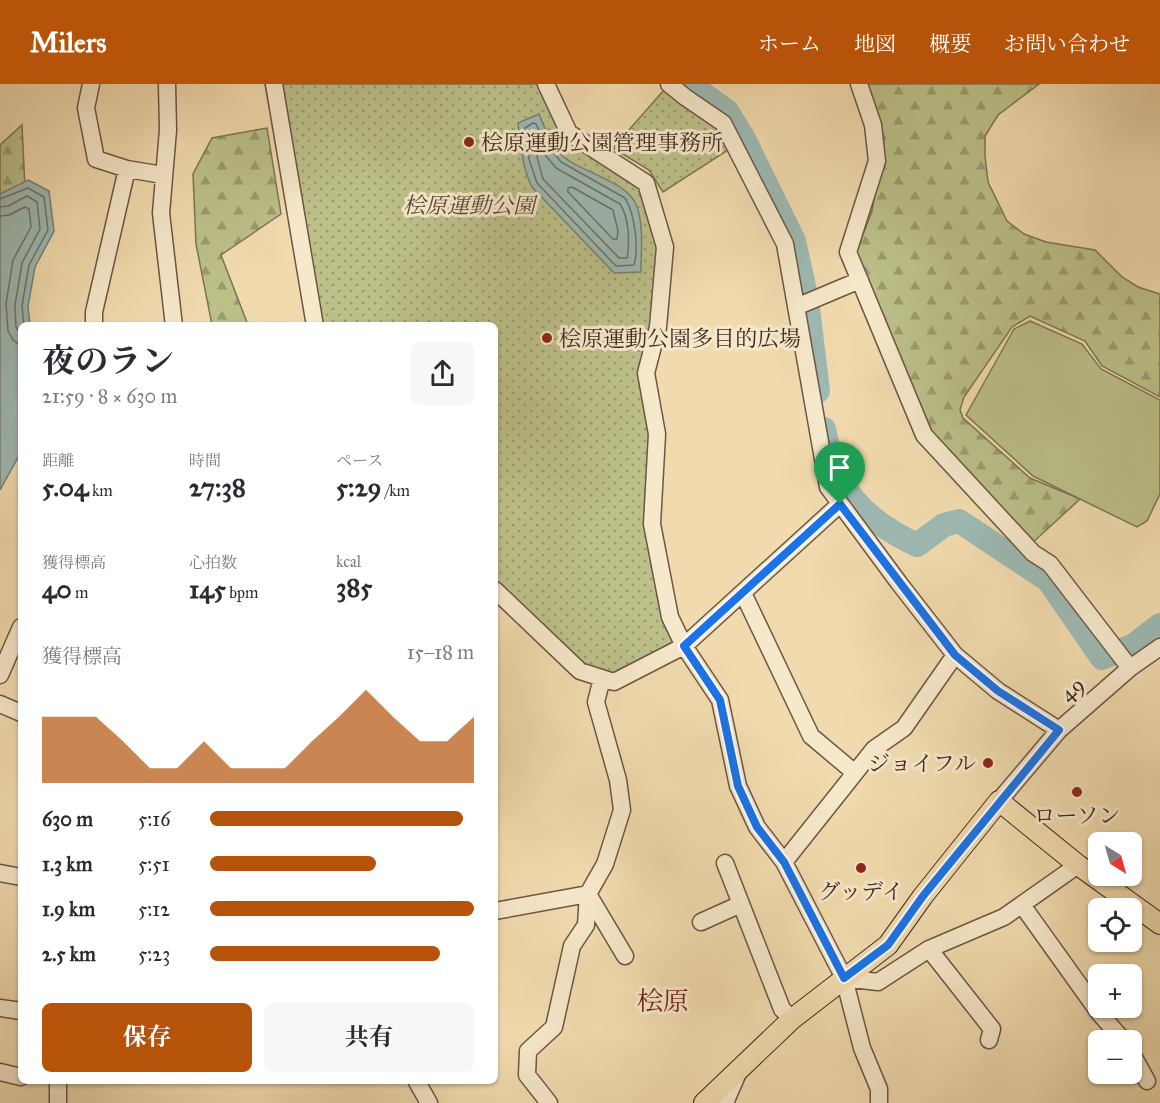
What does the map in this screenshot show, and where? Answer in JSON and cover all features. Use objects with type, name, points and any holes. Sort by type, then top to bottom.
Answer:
[{"type":"main road","points":[[999,801],[1078,865],[1160,924]]},
{"type":"main road","name":"49","points":[[704,1103],[792,1019],[888,945],[923,896],[999,801]]},
{"type":"street","points":[[91,84],[87,108],[96,159],[127,169],[163,175]]},
{"type":"street","points":[[167,84],[168,129],[161,213],[174,322]]},
{"type":"street","points":[[274,84],[314,322]]},
{"type":"street","points":[[546,84],[569,133],[646,183],[665,247],[658,327],[646,373],[657,434],[652,524],[670,616],[684,646],[720,700],[738,786],[757,827],[784,862],[844,978],[862,1048],[879,1089],[879,1103]]},
{"type":"street","points":[[669,84],[723,123],[785,244],[798,306],[828,487],[955,655],[998,691],[1059,730]]},
{"type":"street","points":[[859,84],[873,125],[877,161],[848,252],[924,435],[1032,553],[1050,564],[1130,668]]},
{"type":"street","points":[[94,322],[94,312],[127,169]]},
{"type":"street","points":[[798,306],[860,280]]},
{"type":"street","points":[[498,593],[580,671],[614,682],[684,646],[840,504]]},
{"type":"street","points":[[743,592],[811,736],[855,773]]},
{"type":"street","points":[[0,675],[18,634]]},
{"type":"street","name":"49","points":[[999,801],[1059,730],[1130,668],[1160,646]]},
{"type":"street","points":[[784,862],[874,749],[904,728],[955,655]]},
{"type":"street","points":[[549,1103],[527,1075],[528,1051],[554,1027],[572,946],[586,925],[588,894],[605,864],[622,810],[618,780],[596,702],[602,678]]},
{"type":"street","points":[[0,704],[18,712]]},
{"type":"street","points":[[725,863],[782,1009],[792,1019]]},
{"type":"street","points":[[844,978],[878,982],[929,949],[1004,917],[1078,865]]},
{"type":"street","points":[[0,873],[18,876]]},
{"type":"street","points":[[498,910],[588,894]]},
{"type":"street","points":[[588,894],[626,956]]},
{"type":"street","points":[[701,922],[741,904]]},
{"type":"street","points":[[1022,905],[1100,1014],[1114,1030]]},
{"type":"street","points":[[929,949],[992,1029],[989,1040]]},
{"type":"street","points":[[0,1008],[18,1011]]},
{"type":"street","points":[[725,1103],[740,1069]]},
{"type":"street","points":[[0,1072],[18,1076]]},
{"type":"street","points":[[1142,1072],[1147,1081]]},
{"type":"street","points":[[58,1084],[58,1103]]},
{"type":"street","points":[[418,1084],[429,1103]]},
{"type":"green space","name":"桧原運動公園","points":[[265,84],[546,84],[569,133],[646,183],[665,247],[646,373],[657,434],[652,524],[684,646],[614,682],[580,671],[498,593],[498,322],[308,322]]},
{"type":"green space","points":[[864,84],[1039,84],[998,115],[985,136],[988,182],[1007,221],[1024,234],[1046,242],[1095,250],[1122,277],[1138,287],[1160,294],[1160,397],[1102,366],[1085,341],[1030,316],[1012,327],[964,397],[960,410],[963,418],[1030,478],[1080,499],[1030,545],[932,435],[855,255],[872,211],[884,139]]},
{"type":"green space","points":[[665,89],[714,122],[728,150],[663,192],[649,170],[613,148]]},
{"type":"green space","points":[[22,125],[25,189],[0,204],[0,145]]},
{"type":"green space","points":[[267,128],[281,214],[221,255],[247,322],[211,322],[196,244],[193,174],[212,138]]},
{"type":"green space","points":[[1030,321],[1082,344],[1101,369],[1160,400],[1160,494],[1147,521],[1137,527],[1033,476],[966,415],[1014,329]]},
{"type":"water","points":[[539,114],[546,132],[560,154],[616,184],[632,198],[641,223],[641,272],[614,273],[532,187],[524,164],[518,123]]},
{"type":"water","points":[[28,180],[49,191],[54,231],[35,267],[28,306],[30,322],[18,322],[18,457],[0,490],[0,194]]},
{"type":"waterway","points":[[689,84],[727,111],[743,137],[794,241],[807,300],[818,391]]},
{"type":"waterway","points":[[824,429],[835,469],[854,500],[866,513],[917,545],[944,525],[959,521],[1048,580],[1102,658],[1134,645],[1160,625]]},
{"type":"place","name":"桧原運動公園管理事務所","points":[[469,142]]},
{"type":"place","name":"桧原運動公園多目的広場","points":[[547,338]]},
{"type":"place","name":"ジョイフル","points":[[988,763]]},
{"type":"place","name":"ローソン","points":[[1077,792]]},
{"type":"place","name":"グッデイ","points":[[861,868]]},
{"type":"district","name":"桧原","points":[[663,1001]]},
{"type":"route","points":[[840,504],[955,655],[998,691],[1059,730],[923,896],[888,945],[844,978],[784,862],[757,827],[738,786],[720,700],[684,646],[840,504]]}]
